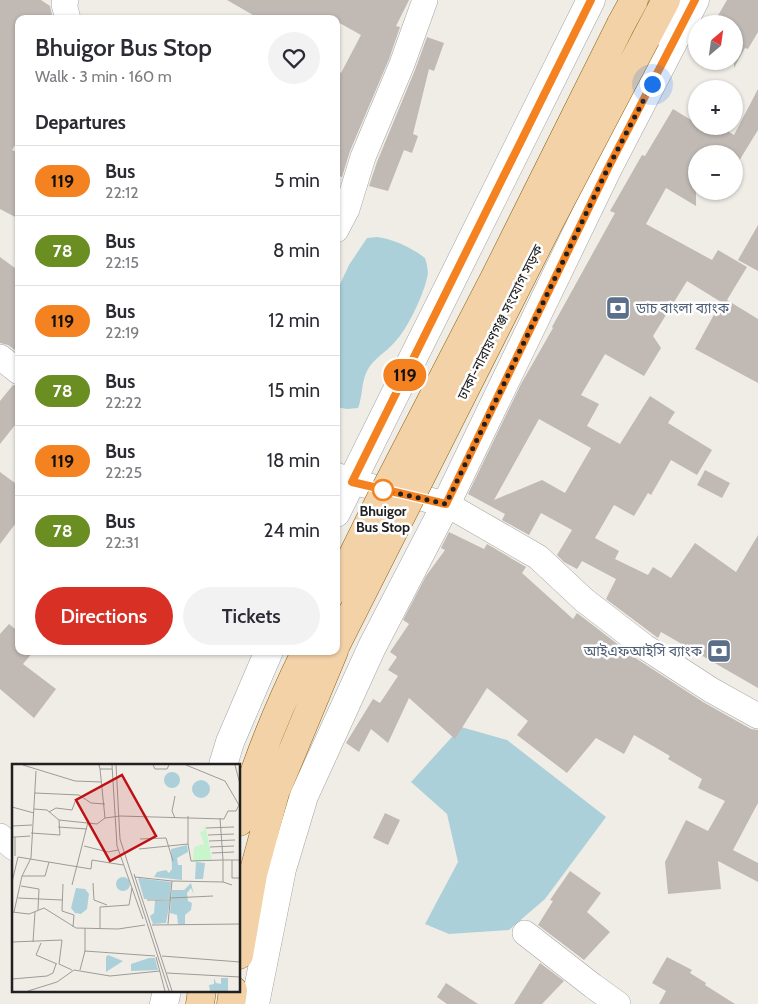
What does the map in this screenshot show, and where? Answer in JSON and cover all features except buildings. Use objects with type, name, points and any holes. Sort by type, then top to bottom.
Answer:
[{"type":"main road","name":"ঢাকা-নারায়ণগঞ্জ সংযোগ সড়ক","points":[[340,581],[634,0]]},
{"type":"main road","name":"ঢাকা-নারায়ণগঞ্জ সংযোগ সড়ক","points":[[340,637],[549,223],[666,0]]},
{"type":"main road","points":[[240,818],[249,786],[289,685],[304,655]]},
{"type":"main road","points":[[240,949],[253,874],[275,793],[332,655]]},
{"type":"street","points":[[340,222],[347,209],[363,157],[402,64],[425,0]]},
{"type":"street","points":[[340,496],[344,479],[591,0]]},
{"type":"street","points":[[255,1004],[282,869],[304,796],[372,648],[446,504],[608,168],[695,0]]},
{"type":"street","points":[[0,357],[15,369]]},
{"type":"street","points":[[344,479],[446,504],[538,557],[584,600],[645,647],[711,690],[758,716]]},
{"type":"street","points":[[223,764],[230,742],[267,655]]},
{"type":"street","points":[[0,836],[12,846]]},
{"type":"street","points":[[525,933],[618,1004]]},
{"type":"water","points":[[377,237],[390,240],[414,251],[425,258],[428,276],[418,303],[404,330],[394,343],[372,363],[367,371],[358,408],[347,409],[340,408],[340,284],[349,265],[367,238]]},
{"type":"water","points":[[461,727],[507,740],[606,817],[545,899],[509,930],[449,934],[425,924],[458,862],[447,814],[411,782]]},
{"type":"bus line","name":"119","points":[[591,0],[352,482],[446,504],[608,168],[695,0]]},
{"type":"place","name":"ডাচ বাংলা ব্যাংক","points":[[618,308]]},
{"type":"place","name":"Bhuigor Bus Stop","points":[[383,490]]},
{"type":"place","name":"আইএফআইসি ব্যাংক","points":[[719,651]]},
{"type":"route","points":[[383,490],[446,504],[608,168],[652,84]]}]
